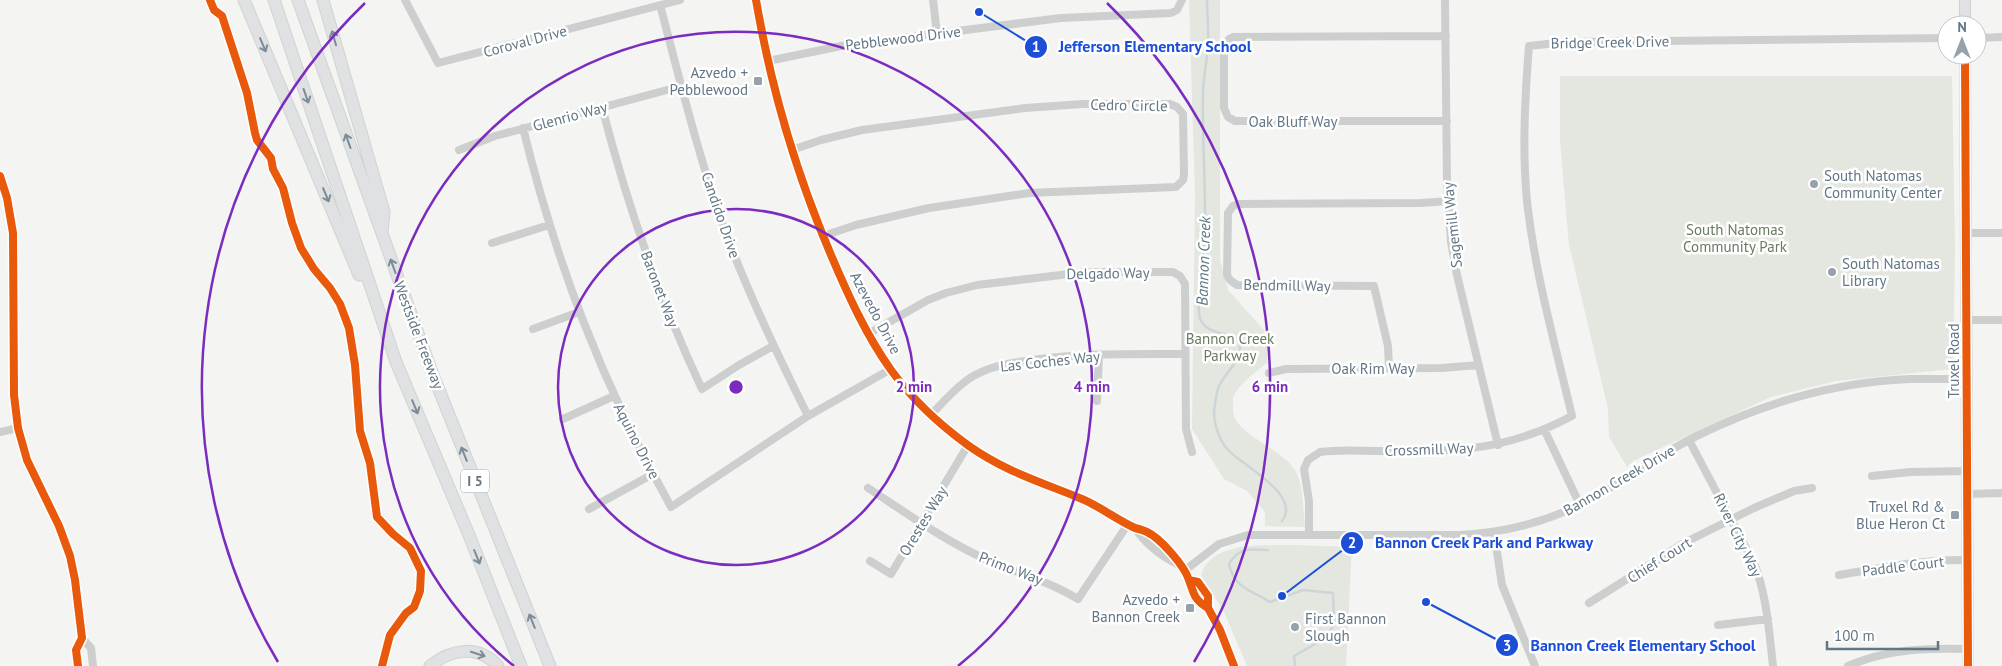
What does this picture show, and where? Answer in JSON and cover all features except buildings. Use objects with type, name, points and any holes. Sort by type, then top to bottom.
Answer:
[{"type":"highway","points":[[244,0],[396,362]]},
{"type":"highway","name":"Westside Freeway","points":[[274,0],[396,362],[469,535],[521,666]]},
{"type":"highway","name":"Westside Freeway","points":[[298,0],[433,375],[550,666]]},
{"type":"highway","points":[[323,0],[384,212],[382,237]]},
{"type":"highway","points":[[430,666],[451,653],[467,651],[485,656],[498,666]]},
{"type":"main road","points":[[1965,0],[1965,15]]},
{"type":"main road","name":"Truxel Road","points":[[1965,65],[1968,666]]},
{"type":"street","name":"Coroval Drive","points":[[405,0],[438,63],[680,0]]},
{"type":"street","name":"Azevedo Drive","points":[[756,0],[768,61],[792,150],[823,236],[868,334],[891,369],[931,414],[968,445],[1021,476],[1082,499],[1131,526],[1148,532],[1174,556],[1189,580],[1198,582],[1208,596],[1208,608],[1220,630],[1234,666]]},
{"type":"street","points":[[933,0],[937,34]]},
{"type":"street","name":"Pebblewood Drive","points":[[768,61],[846,45],[1061,18],[1171,14],[1177,10],[1182,0]]},
{"type":"street","name":"Sagemill Way","points":[[1445,0],[1448,201],[1452,242],[1457,275],[1498,444]]},
{"type":"street","name":"Candido Drive","points":[[660,5],[701,156],[725,230],[743,278],[773,346],[808,416]]},
{"type":"street","name":"Oak Bluff Way","points":[[1446,36],[1233,37],[1224,47],[1224,108],[1228,117],[1235,121],[1446,121]]},
{"type":"street","points":[[1987,38],[2002,37]]},
{"type":"street","name":"Bridge Creek Drive","points":[[1544,430],[1572,416],[1538,275],[1527,200],[1524,128],[1529,46],[1566,42],[1937,38]]},
{"type":"street","name":"Glenrio Way","points":[[460,150],[495,136],[682,86]]},
{"type":"street","name":"Cedro Circle","points":[[792,150],[821,140],[862,130],[1056,105],[1170,104],[1177,107],[1183,114],[1184,174],[1180,184],[1172,188],[1086,189],[1029,193],[929,208],[856,225],[823,236]]},
{"type":"street","name":"Baronet Way","points":[[602,107],[620,176],[644,250],[669,316],[702,389],[746,360],[773,346]]},
{"type":"street","name":"Aquino Drive","points":[[523,128],[549,225],[578,312],[614,396],[653,474],[672,507],[808,416],[891,369]]},
{"type":"street","points":[[0,176],[7,198],[13,233],[14,398],[18,428],[26,460],[59,526],[70,556],[82,638],[76,650],[78,666]]},
{"type":"street","name":"Bendmill Way","points":[[1389,368],[1388,346],[1374,286],[1237,286],[1230,280],[1228,275],[1228,213],[1238,204],[1421,203],[1448,201]]},
{"type":"street","points":[[492,243],[549,225]]},
{"type":"street","points":[[1966,233],[2002,233]]},
{"type":"street","name":"Delgado Way","points":[[868,334],[928,300],[946,293],[978,285],[1086,272],[1173,272],[1180,276],[1185,284],[1186,429],[1192,452]]},
{"type":"street","points":[[533,328],[578,312]]},
{"type":"street","points":[[1966,320],[2002,320]]},
{"type":"street","name":"Las Coches Way","points":[[931,414],[961,385],[990,368],[1051,358],[1099,355],[1185,354]]},
{"type":"street","points":[[1097,401],[1099,355]]},
{"type":"street","name":"Oak Rim Way","points":[[1268,373],[1286,368],[1450,368],[1479,366]]},
{"type":"street","name":"Bannon Creek Drive","points":[[1182,568],[1210,549],[1228,540],[1248,535],[1459,535],[1494,532],[1545,520],[1580,505],[1689,440],[1762,408],[1825,390],[1900,380],[1966,379]]},
{"type":"street","points":[[563,419],[614,396]]},
{"type":"street","points":[[0,432],[18,428]]},
{"type":"street","points":[[1544,430],[1580,505]]},
{"type":"street","name":"Crossmill Way","points":[[1309,535],[1310,501],[1304,470],[1308,460],[1320,452],[1445,451],[1498,444],[1544,430]]},
{"type":"street","name":"River City Way","points":[[1689,440],[1760,577],[1768,620],[1773,666]]},
{"type":"street","name":"Orestes Way","points":[[870,561],[891,574],[968,445]]},
{"type":"street","points":[[1872,476],[1910,472],[1967,471]]},
{"type":"street","points":[[590,509],[653,474]]},
{"type":"street","name":"Primo Way","points":[[868,488],[977,556],[1047,582],[1078,599],[1131,526]]},
{"type":"street","name":"Chief Court","points":[[1589,603],[1684,544],[1731,519],[1794,491],[1812,488]]},
{"type":"street","points":[[1967,494],[2002,493]]},
{"type":"street","points":[[1494,532],[1502,585],[1535,666]]},
{"type":"street","name":"Paddle Court","points":[[1839,575],[1911,563],[1967,560]]},
{"type":"street","points":[[1718,625],[1768,620]]},
{"type":"street","points":[[82,638],[91,648],[94,666]]},
{"type":"street","points":[[1848,666],[1876,656],[1907,650],[1932,648],[1968,649]]},
{"type":"green space","name":"Bannon Creek Parkway","points":[[1189,0],[1220,0],[1220,260],[1228,290],[1264,330],[1268,351],[1267,363],[1247,380],[1235,394],[1233,411],[1235,419],[1241,427],[1289,462],[1295,470],[1302,490],[1305,527],[1265,526],[1265,512],[1247,491],[1224,479],[1192,429],[1195,196]]},
{"type":"green space","name":"South Natomas Community Park","points":[[1560,76],[1952,76],[1955,249],[1953,369],[1836,381],[1771,397],[1633,461],[1627,467],[1609,437],[1608,409],[1569,245],[1560,142]]},
{"type":"green space","points":[[1257,545],[1352,547],[1346,666],[1247,666],[1224,612],[1201,575],[1207,563],[1217,555],[1229,550]]},
{"type":"waterway","name":"Bannon Creek","points":[[1207,0],[1208,39],[1203,88],[1205,238],[1199,290],[1200,318],[1209,329],[1234,337],[1238,341],[1240,346],[1238,357],[1217,392],[1214,411],[1215,422],[1222,442],[1228,450],[1278,491],[1284,501],[1286,511],[1282,521]]},
{"type":"waterway","name":"Bannon Creek","points":[[1268,550],[1245,550],[1237,554],[1229,564],[1231,572],[1244,587],[1270,602],[1303,590],[1333,593],[1334,621],[1329,636],[1294,656],[1295,666]]},
{"type":"cycle path","points":[[210,0],[214,10],[222,16],[247,93],[257,140],[271,158],[273,169],[283,188],[301,248],[340,304],[349,328],[355,365],[360,431],[370,463],[377,517],[410,548],[421,571],[420,591],[414,607],[406,613],[390,635],[382,666]]},
{"type":"cycle path","points":[[756,0],[777,98],[818,224],[851,300],[873,343],[891,370],[917,401],[937,420],[958,438],[983,455],[1024,476],[1089,502],[1128,525],[1152,535],[1177,560],[1186,574],[1195,596],[1208,608]]},
{"type":"cycle path","points":[[1965,65],[1968,666]]},
{"type":"cycle path","points":[[0,176],[7,198],[13,233],[14,395],[18,428],[27,460],[59,526],[70,556],[82,638],[76,650],[78,666]]},
{"type":"cycle path","points":[[1189,580],[1198,582],[1208,596],[1208,608],[1220,630],[1234,666]]},
{"type":"place","name":"Jefferson Elementary School","points":[[979,12]]},
{"type":"place","name":"Azvedo + Pebblewood","points":[[758,81]]},
{"type":"place","name":"South Natomas Community Center","points":[[1814,184]]},
{"type":"place","name":"South Natomas Library","points":[[1832,272]]},
{"type":"place","name":"Truxel Rd & Blue Heron Ct","points":[[1955,515]]},
{"type":"place","name":"Bannon Creek Park and Parkway","points":[[1282,596]]},
{"type":"place","name":"Bannon Creek Elementary School","points":[[1426,602]]},
{"type":"place","name":"Azvedo + Bannon Creek","points":[[1190,608]]},
{"type":"place","name":"First Bannon Slough","points":[[1295,627]]}]
